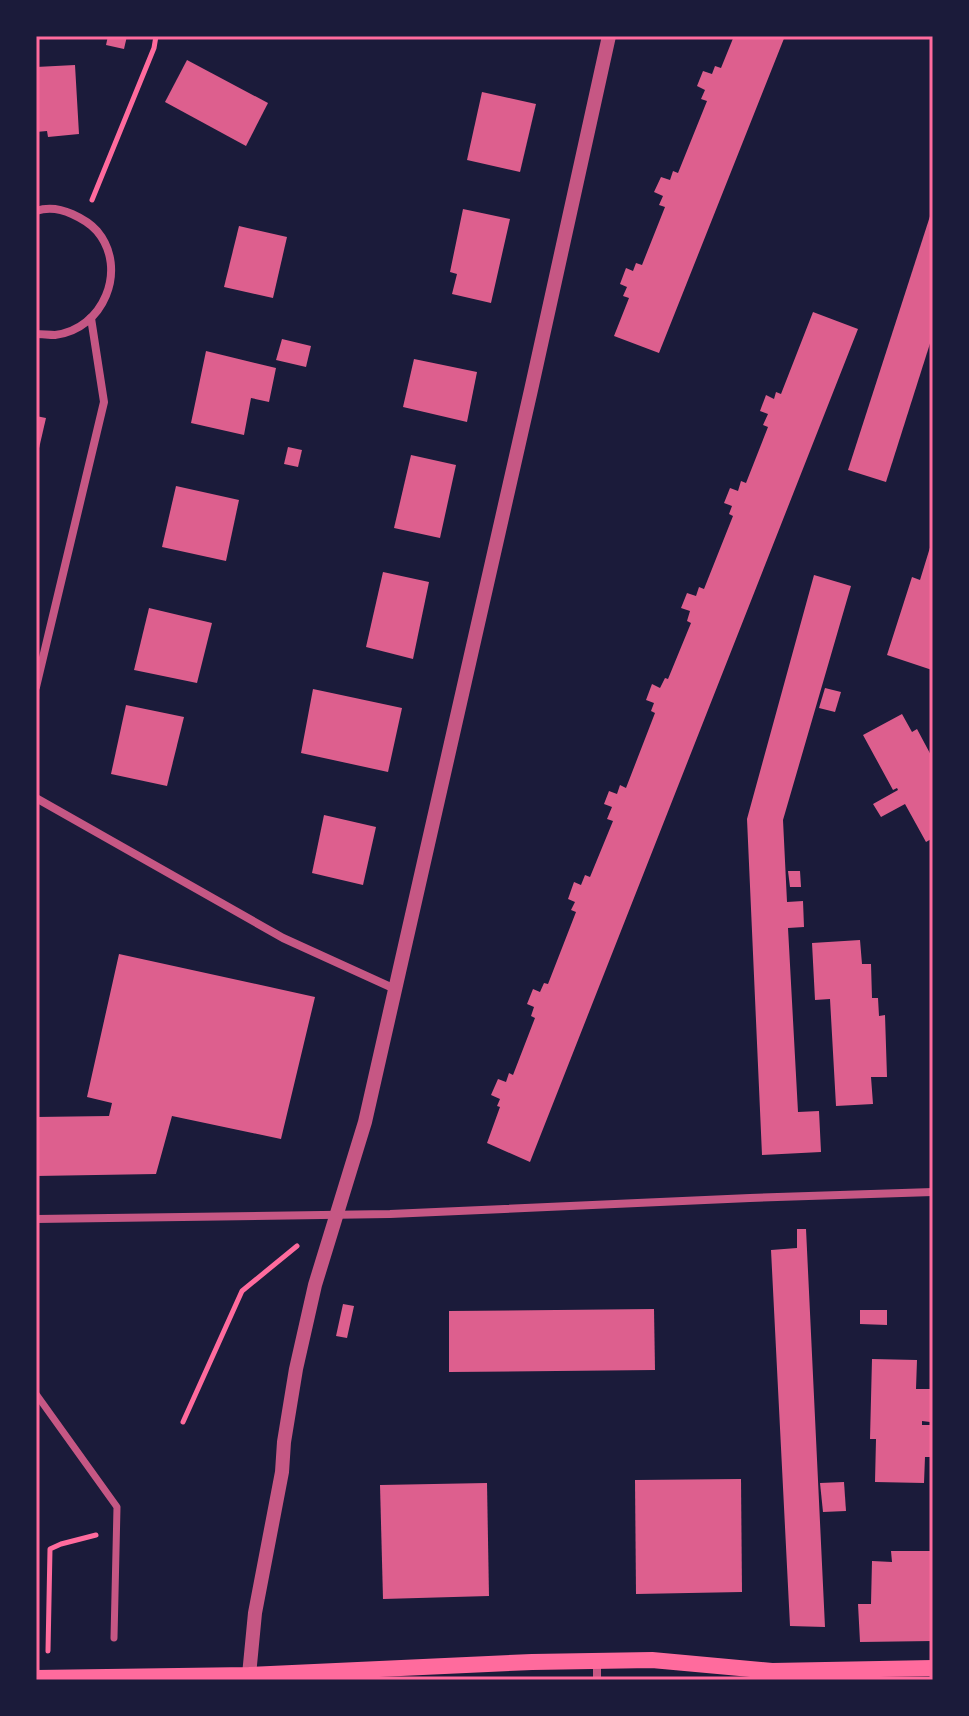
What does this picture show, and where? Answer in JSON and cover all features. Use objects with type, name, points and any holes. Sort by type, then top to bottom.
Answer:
[{"type":"main road","points":[[36,1678],[249,1677],[532,1662],[652,1660],[772,1671],[933,1668]]},
{"type":"street","points":[[249,1677],[255,1613],[282,1472],[296,1369],[315,1285],[365,1122],[609,36]]},
{"type":"street","points":[[36,211],[64,210],[83,220],[98,232],[107,248],[111,267],[110,286],[103,303],[91,318],[76,329],[55,335],[36,334]]},
{"type":"street","points":[[36,687],[104,402],[91,318]]},
{"type":"street","points":[[36,798],[283,938],[395,989]]},
{"type":"street","points":[[36,1219],[390,1214],[933,1192]]},
{"type":"street","points":[[36,1394],[117,1507],[114,1638]]},
{"type":"street","points":[[597,1662],[597,1680]]},
{"type":"path","points":[[83,220],[154,48],[156,36]]},
{"type":"path","points":[[183,1422],[242,1291],[335,1215]]},
{"type":"path","points":[[48,1656],[50,1549],[117,1529]]},
{"type":"building","points":[[108,36],[127,36],[124,49],[106,45]]},
{"type":"building","points":[[734,36],[785,36],[659,353],[614,336],[629,298],[623,296],[627,287],[620,284],[626,268],[633,271],[636,263],[642,265],[665,207],[659,205],[663,196],[654,192],[661,177],[670,180],[673,171],[678,173],[707,101],[701,99],[705,90],[697,86],[703,71],[712,74],[715,66],[721,68]]},
{"type":"building","points":[[187,60],[268,103],[246,146],[165,102]]},
{"type":"building","points":[[75,65],[79,134],[48,137],[47,131],[36,132],[36,67]]},
{"type":"building","points":[[482,92],[536,104],[520,172],[467,160]]},
{"type":"building","points":[[463,209],[510,219],[491,303],[452,294],[457,274],[450,272]]},
{"type":"building","points":[[932,210],[933,334],[886,482],[848,470]]},
{"type":"building","points":[[239,226],[287,237],[273,298],[224,287]]},
{"type":"building","points":[[813,312],[858,329],[530,1162],[487,1143],[500,1107],[497,1106],[500,1099],[491,1095],[498,1079],[506,1082],[509,1073],[513,1075],[535,1018],[531,1016],[534,1007],[527,1004],[533,989],[540,992],[544,983],[548,984],[576,912],[571,910],[575,902],[568,899],[574,882],[581,885],[585,875],[590,877],[613,821],[607,819],[612,807],[604,804],[609,791],[617,794],[620,785],[626,788],[655,713],[651,711],[654,703],[646,700],[652,684],[660,688],[665,678],[668,679],[691,623],[687,621],[690,611],[681,608],[687,593],[696,596],[699,587],[704,589],[733,516],[729,514],[732,506],[724,503],[730,488],[738,491],[741,481],[746,483],[768,427],[763,425],[768,414],[760,411],[766,395],[774,399],[776,392],[781,394]]},
{"type":"building","points":[[282,339],[311,346],[306,367],[276,360]]},
{"type":"building","points":[[206,351],[276,368],[269,402],[251,398],[244,435],[191,423]]},
{"type":"building","points":[[414,359],[477,372],[467,422],[403,407]]},
{"type":"building","points":[[36,416],[46,418],[37,457],[36,457]]},
{"type":"building","points":[[288,447],[302,450],[298,467],[284,464]]},
{"type":"building","points":[[411,455],[456,465],[440,538],[394,528]]},
{"type":"building","points":[[176,486],[239,500],[226,561],[162,547]]},
{"type":"building","points":[[932,541],[932,670],[887,655],[912,577],[920,580]]},
{"type":"building","points":[[383,572],[429,582],[413,659],[366,647]]},
{"type":"building","points":[[814,575],[851,586],[783,820],[787,902],[803,901],[804,927],[788,928],[798,1112],[819,1111],[821,1152],[762,1155],[747,819]]},
{"type":"building","points":[[149,608],[212,623],[197,683],[134,670]]},
{"type":"building","points":[[825,688],[841,692],[835,712],[819,708]]},
{"type":"building","points":[[313,689],[402,708],[388,772],[301,753]]},
{"type":"building","points":[[126,705],[184,717],[167,786],[111,774]]},
{"type":"building","points":[[902,714],[912,732],[917,729],[933,759],[933,838],[926,842],[905,804],[881,817],[873,804],[898,790],[893,790],[863,735]]},
{"type":"building","points":[[324,815],[376,827],[363,885],[312,873]]},
{"type":"building","points":[[788,871],[800,871],[801,887],[790,887]]},
{"type":"building","points":[[860,940],[862,964],[871,964],[872,998],[878,998],[879,1016],[885,1015],[887,1077],[871,1077],[873,1104],[836,1106],[830,999],[815,1000],[812,943]]},
{"type":"building","points":[[119,954],[315,997],[281,1139],[172,1116],[156,1174],[36,1176],[36,1117],[109,1116],[112,1103],[87,1097]]},
{"type":"building","points":[[797,1229],[806,1229],[825,1627],[790,1626],[771,1250],[797,1248]]},
{"type":"building","points":[[343,1304],[354,1306],[347,1338],[336,1336]]},
{"type":"building","points":[[654,1309],[655,1370],[449,1372],[449,1311]]},
{"type":"building","points":[[860,1310],[887,1310],[887,1325],[860,1324]]},
{"type":"building","points":[[872,1359],[917,1360],[916,1389],[931,1389],[930,1422],[922,1421],[922,1425],[933,1425],[933,1457],[925,1457],[924,1483],[875,1482],[876,1439],[870,1439]]},
{"type":"building","points":[[741,1479],[742,1592],[636,1594],[635,1480]]},
{"type":"building","points":[[844,1482],[846,1511],[823,1512],[820,1483]]},
{"type":"building","points":[[487,1483],[489,1596],[383,1599],[380,1485]]},
{"type":"building","points":[[891,1551],[933,1551],[933,1641],[860,1642],[858,1604],[871,1604],[872,1561],[892,1562]]}]
